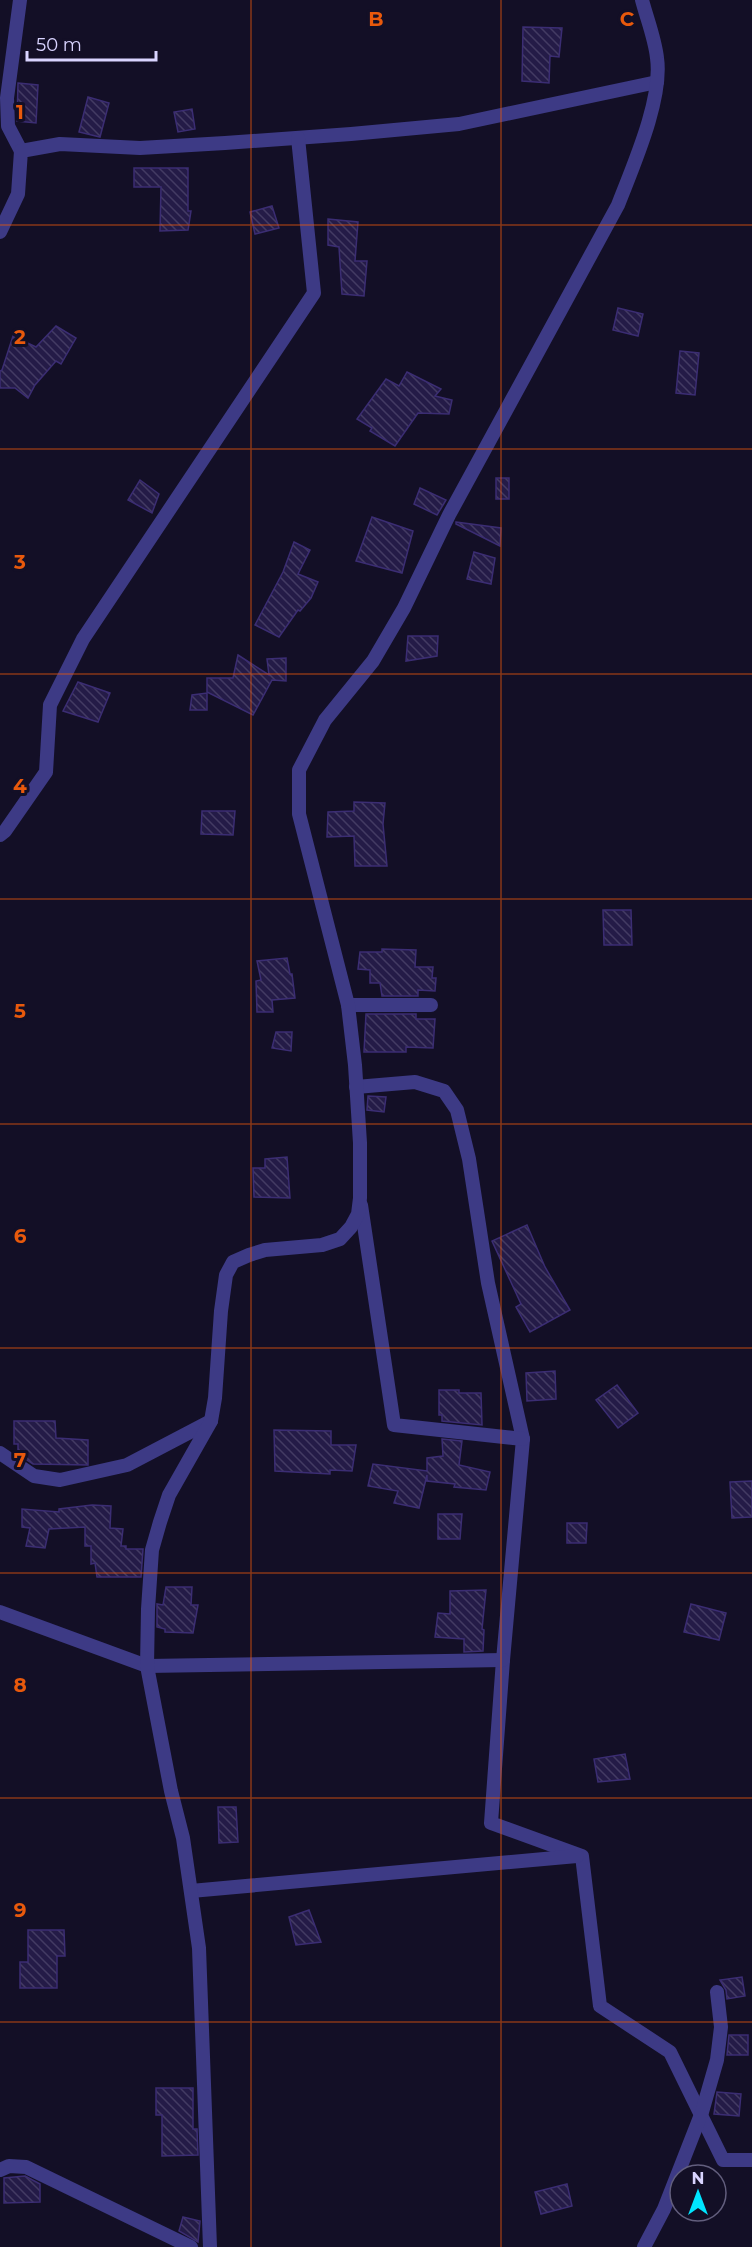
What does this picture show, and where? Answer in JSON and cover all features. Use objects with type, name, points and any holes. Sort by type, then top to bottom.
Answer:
[{"type":"street","points":[[0,232],[18,195],[21,151],[8,126],[7,98],[20,0]]},
{"type":"street","points":[[523,1439],[394,1425],[360,1198],[356,1087],[348,1005],[299,814],[299,770],[325,720],[373,661],[404,608],[449,515],[618,204],[638,153],[657,82],[658,59],[642,0]]},
{"type":"street","points":[[21,151],[60,144],[140,148],[298,138],[459,124],[657,82]]},
{"type":"street","points":[[0,835],[46,772],[50,705],[83,639],[314,293],[298,138]]},
{"type":"street","points":[[348,1005],[432,1005]]},
{"type":"street","points":[[356,1087],[415,1082],[444,1091],[457,1110],[469,1159],[488,1283],[523,1439],[491,1823],[582,1856]]},
{"type":"street","points":[[210,2247],[199,1948],[183,1838],[171,1791],[147,1666],[152,1551],[170,1495],[211,1421],[215,1398],[220,1311],[226,1275],[232,1262],[265,1250],[322,1245],[340,1239],[351,1227],[358,1214],[360,1198]]},
{"type":"street","points":[[0,1453],[34,1476],[60,1480],[127,1465],[211,1421]]},
{"type":"street","points":[[0,1612],[147,1666],[503,1660]]},
{"type":"street","points":[[190,1891],[582,1856]]},
{"type":"street","points":[[582,1856],[600,2006],[670,2052],[723,2160],[752,2160]]},
{"type":"street","points":[[644,2247],[664,2209],[701,2115],[717,2060],[721,2027],[717,1992]]},
{"type":"street","points":[[0,2170],[9,2166],[26,2167],[191,2247]]},
{"type":"building","points":[[523,27],[562,28],[559,57],[550,56],[549,83],[522,81]]},
{"type":"building","points":[[18,83],[38,85],[36,123],[17,121]]},
{"type":"building","points":[[88,97],[109,103],[100,137],[79,132]]},
{"type":"building","points":[[192,109],[195,129],[178,132],[174,112]]},
{"type":"building","points":[[134,168],[188,168],[188,211],[191,211],[188,230],[160,231],[161,187],[134,187]]},
{"type":"building","points":[[272,206],[279,228],[255,234],[250,212]]},
{"type":"building","points":[[328,219],[358,222],[355,261],[367,261],[364,296],[342,294],[339,247],[328,245]]},
{"type":"building","points":[[618,308],[643,314],[638,336],[613,330]]},
{"type":"building","points":[[56,326],[76,338],[61,364],[56,361],[35,385],[28,398],[15,388],[0,388],[0,371],[13,336],[36,347]]},
{"type":"building","points":[[680,351],[699,353],[695,395],[676,393]]},
{"type":"building","points":[[407,372],[441,389],[435,396],[452,400],[449,414],[418,413],[395,446],[370,431],[372,428],[357,419],[386,379],[399,386]]},
{"type":"building","points":[[496,478],[509,478],[509,499],[496,499]]},
{"type":"building","points":[[140,480],[159,494],[152,513],[128,500]]},
{"type":"building","points":[[420,488],[446,500],[437,515],[414,504]]},
{"type":"building","points":[[372,517],[413,531],[402,573],[356,561]]},
{"type":"building","points":[[456,522],[501,528],[500,546],[456,524]]},
{"type":"building","points":[[294,542],[310,550],[298,574],[318,582],[311,598],[300,611],[298,610],[279,637],[255,625],[283,572]]},
{"type":"building","points":[[474,552],[495,558],[491,584],[467,579]]},
{"type":"building","points":[[408,636],[438,636],[437,656],[406,661]]},
{"type":"building","points":[[238,655],[269,675],[267,659],[286,658],[286,681],[272,680],[253,715],[207,692],[207,678],[233,678]]},
{"type":"building","points":[[78,682],[110,693],[98,722],[63,711]]},
{"type":"building","points":[[207,693],[207,710],[190,710],[192,695]]},
{"type":"building","points":[[354,802],[385,803],[383,824],[387,866],[355,866],[354,836],[327,837],[328,812],[354,811]]},
{"type":"building","points":[[202,811],[235,811],[233,835],[201,834]]},
{"type":"building","points":[[603,910],[631,910],[632,945],[604,945]]},
{"type":"building","points":[[382,949],[416,950],[415,967],[433,967],[432,978],[436,978],[435,991],[418,990],[418,996],[382,996],[380,983],[370,983],[370,970],[358,969],[360,952],[382,952]]},
{"type":"building","points":[[287,958],[295,998],[272,1000],[273,1012],[257,1012],[256,981],[261,980],[257,961]]},
{"type":"building","points":[[366,1014],[416,1014],[416,1019],[435,1019],[433,1048],[406,1047],[406,1052],[364,1052]]},
{"type":"building","points":[[276,1032],[292,1032],[291,1051],[272,1048]]},
{"type":"building","points":[[368,1096],[386,1097],[384,1112],[367,1110]]},
{"type":"building","points":[[287,1157],[290,1198],[254,1197],[253,1168],[265,1168],[265,1159]]},
{"type":"building","points":[[527,1225],[545,1267],[570,1310],[530,1332],[516,1307],[521,1304],[492,1241]]},
{"type":"building","points":[[555,1371],[556,1399],[527,1401],[526,1373]]},
{"type":"building","points":[[617,1385],[638,1413],[618,1428],[596,1400]]},
{"type":"building","points":[[439,1390],[481,1393],[482,1425],[442,1421],[442,1415],[439,1415]]},
{"type":"building","points":[[14,1421],[55,1421],[56,1438],[88,1440],[88,1465],[33,1464],[18,1454],[18,1444],[14,1444]]},
{"type":"building","points":[[274,1430],[331,1431],[331,1445],[356,1445],[352,1471],[330,1470],[330,1474],[275,1471]]},
{"type":"building","points":[[442,1439],[462,1441],[459,1465],[490,1472],[486,1490],[454,1487],[455,1484],[427,1481],[427,1475],[419,1508],[394,1503],[398,1491],[368,1486],[373,1464],[427,1471],[427,1458],[443,1456]]},
{"type":"building","points":[[752,1481],[752,1517],[732,1518],[730,1482]]},
{"type":"building","points":[[92,1505],[111,1506],[110,1528],[123,1529],[121,1546],[126,1546],[126,1549],[143,1549],[141,1577],[97,1577],[95,1563],[91,1564],[91,1546],[85,1546],[85,1527],[49,1529],[45,1548],[26,1546],[30,1528],[22,1527],[22,1509],[59,1512],[59,1509]]},
{"type":"building","points":[[438,1514],[462,1514],[460,1539],[438,1539]]},
{"type":"building","points":[[567,1523],[587,1523],[586,1543],[567,1543]]},
{"type":"building","points":[[166,1587],[192,1587],[191,1605],[198,1605],[193,1633],[165,1632],[165,1629],[157,1627],[157,1604],[163,1605]]},
{"type":"building","points":[[486,1590],[482,1629],[484,1630],[483,1651],[464,1652],[464,1639],[435,1637],[438,1613],[450,1614],[450,1591]]},
{"type":"building","points":[[691,1604],[726,1613],[719,1640],[684,1632]]},
{"type":"building","points":[[625,1754],[630,1779],[598,1782],[594,1759]]},
{"type":"building","points":[[218,1807],[236,1807],[238,1842],[219,1843]]},
{"type":"building","points":[[309,1910],[321,1942],[296,1945],[289,1917]]},
{"type":"building","points":[[28,1930],[64,1930],[65,1956],[57,1956],[57,1988],[20,1988],[20,1962],[28,1962]]},
{"type":"building","points":[[742,1977],[745,1996],[727,1999],[726,1990],[720,1980]]},
{"type":"building","points":[[729,2035],[748,2035],[748,2055],[727,2055]]},
{"type":"building","points":[[156,2088],[193,2088],[193,2129],[197,2129],[198,2155],[162,2156],[162,2115],[156,2115]]},
{"type":"building","points":[[717,2092],[741,2094],[739,2116],[714,2114]]},
{"type":"building","points":[[25,2176],[40,2184],[40,2202],[4,2203],[4,2178]]},
{"type":"building","points":[[567,2184],[572,2206],[541,2214],[535,2192]]},
{"type":"building","points":[[183,2217],[200,2221],[198,2242],[179,2231]]}]
